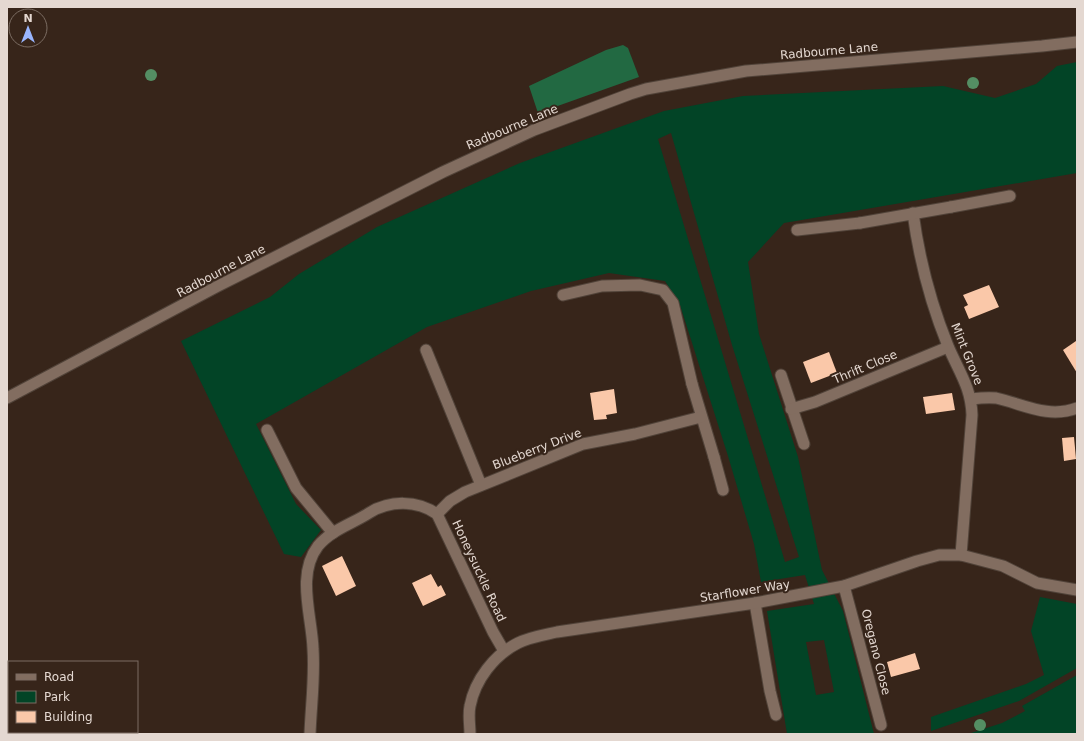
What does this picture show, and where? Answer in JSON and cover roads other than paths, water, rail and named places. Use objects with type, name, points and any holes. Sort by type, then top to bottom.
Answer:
[{"type":"street","name":"Radbourne Lane","points":[[7,398],[239,276],[443,172],[534,130],[630,94],[646,89],[746,71],[1077,42]]},
{"type":"street","points":[[797,230],[860,223],[1010,196]]},
{"type":"street","name":"Mint Grove","points":[[912,213],[924,274],[948,346],[964,378],[971,399],[972,415],[961,556]]},
{"type":"street","points":[[563,295],[602,286],[640,284],[663,290],[673,303],[692,384],[724,490]]},
{"type":"street","name":"Thrift Close","points":[[791,410],[815,402],[948,346]]},
{"type":"street","points":[[426,350],[481,485]]},
{"type":"street","points":[[780,375],[804,444]]},
{"type":"street","points":[[971,399],[996,398],[1032,410],[1051,411],[1077,408]]},
{"type":"street","name":"Blueberry Drive","points":[[437,514],[450,501],[481,485],[583,444],[635,434],[702,417]]},
{"type":"street","points":[[267,430],[296,488],[333,533]]},
{"type":"street","name":"Honeysuckle Road","points":[[310,734],[314,650],[306,575],[313,554],[324,540],[333,533],[374,510],[393,504],[406,503],[428,507],[437,514],[493,632],[504,650]]},
{"type":"street","name":"Starflower Way","points":[[470,734],[470,707],[476,685],[491,664],[504,650],[530,638],[557,632],[755,602],[844,586],[939,555],[961,556],[1003,566],[1037,583],[1077,590]]},
{"type":"street","name":"Oregano Close","points":[[844,586],[881,725]]},
{"type":"street","points":[[755,602],[770,691],[776,715]]}]
